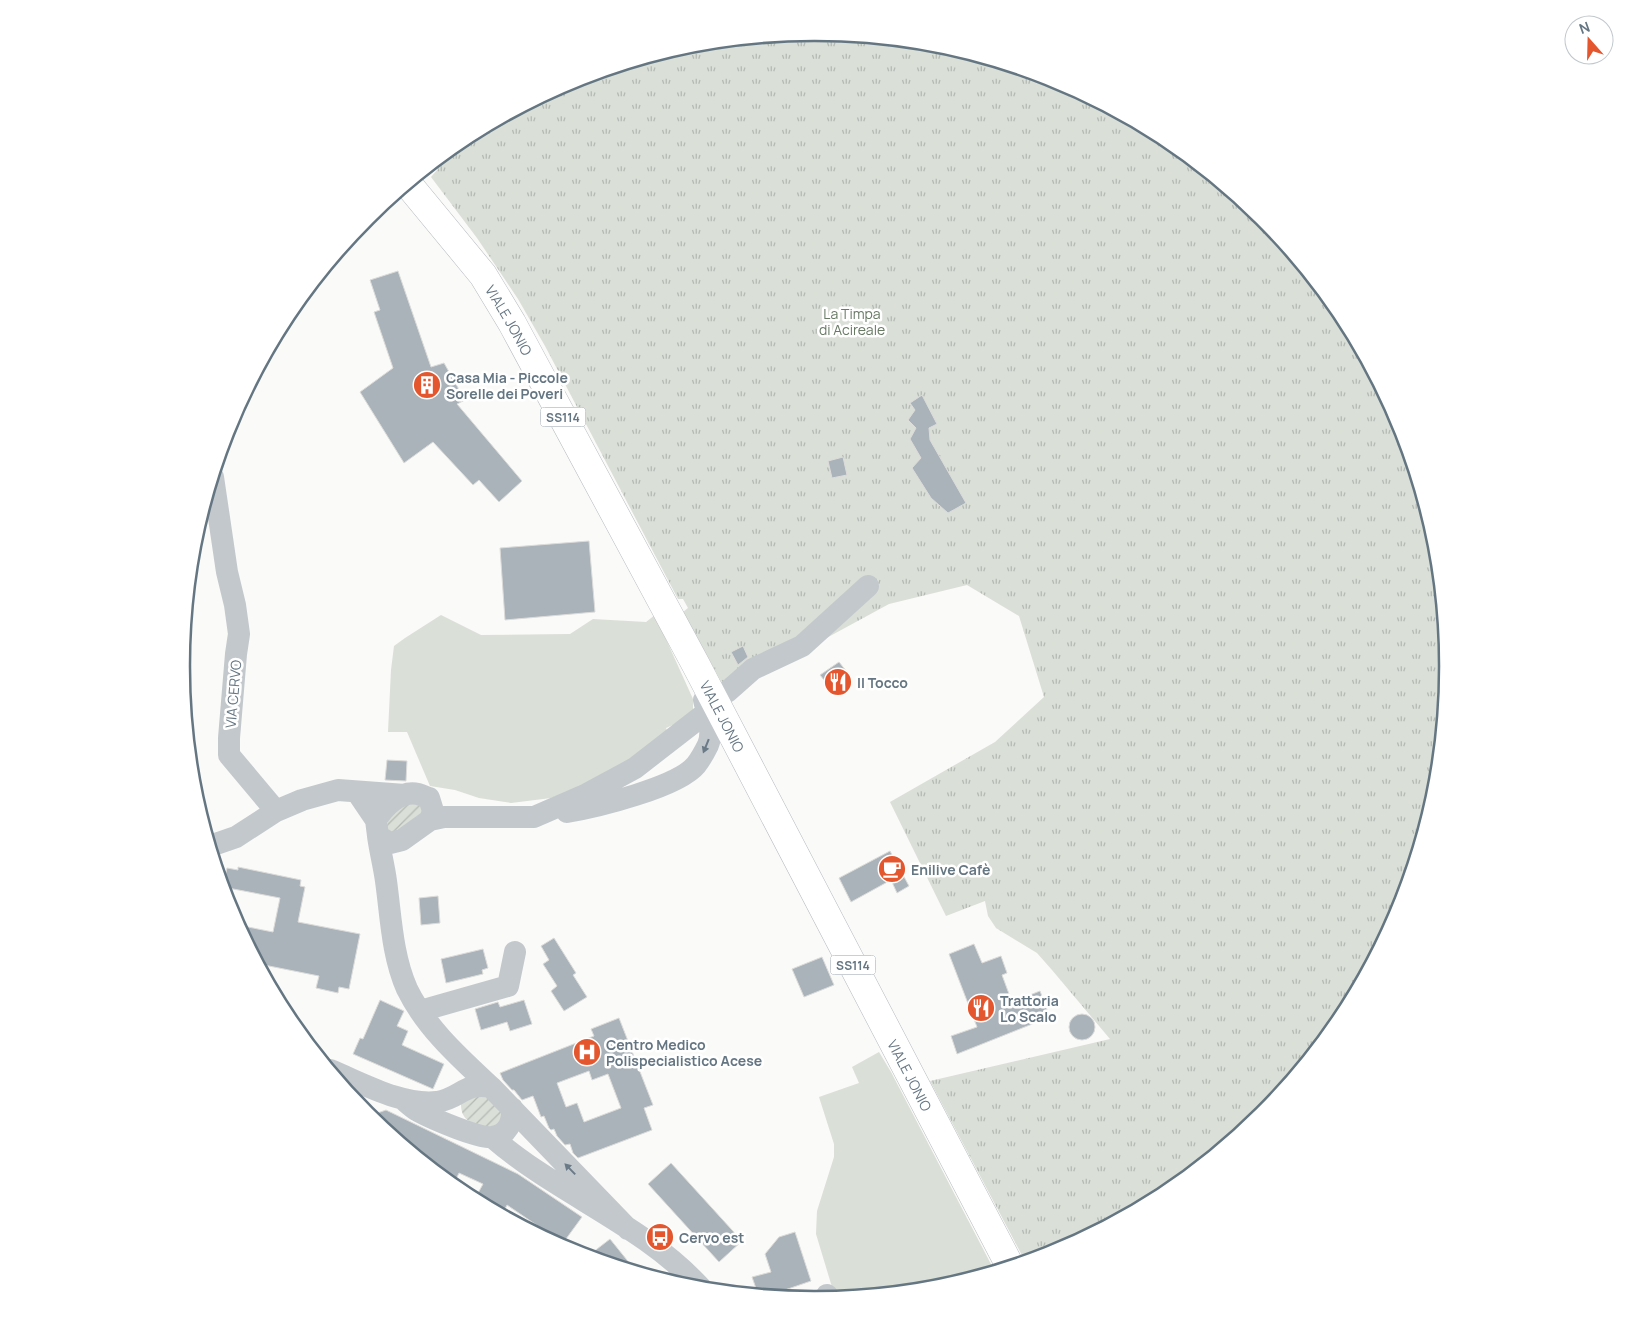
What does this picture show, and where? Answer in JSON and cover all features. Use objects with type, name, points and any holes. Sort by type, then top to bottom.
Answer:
[{"type":"main road","name":"VIALE JONIO","points":[[412,189],[483,275],[512,323],[696,665],[1007,1260]]},
{"type":"street","name":"VIA CERVO","points":[[215,491],[227,572],[240,634],[229,738],[230,755],[276,811]]},
{"type":"street","points":[[726,692],[754,669],[802,646],[868,586]]},
{"type":"street","points":[[216,844],[236,837],[276,811],[302,800],[338,790],[405,795],[417,793],[429,809],[476,816],[534,817],[615,802],[676,780],[695,766],[708,744],[710,727],[696,665]]},
{"type":"street","points":[[534,817],[587,794],[634,768],[702,716]]},
{"type":"street","points":[[357,792],[377,828],[390,843],[402,840]]},
{"type":"street","points":[[405,795],[383,809],[377,828],[386,880],[390,926],[398,961],[407,988],[420,1011],[459,1057],[512,1108],[628,1229]]},
{"type":"street","points":[[386,880],[392,856],[402,840],[429,809]]},
{"type":"street","points":[[420,1011],[508,986],[515,952]]},
{"type":"street","points":[[459,1057],[462,1078],[454,1110],[457,1119],[469,1132]]},
{"type":"street","points":[[343,1075],[403,1100],[419,1102],[437,1102],[458,1094],[469,1087],[480,1085],[491,1088]]},
{"type":"street","points":[[403,1100],[417,1111],[449,1125],[492,1138],[534,1169],[628,1229],[662,1253],[693,1279]]},
{"type":"street","points":[[492,1138],[509,1129],[512,1108]]},
{"type":"green space","name":"La Timpa di Acireale","points":[[814,41],[896,47],[936,53],[1015,74],[1054,89],[1127,125],[1195,170],[1226,196],[1284,254],[1310,286],[1356,354],[1375,390],[1392,427],[1418,504],[1434,584],[1438,625],[1438,707],[1434,748],[1418,828],[1406,867],[1392,905],[1356,978],[1334,1013],[1284,1078],[1256,1108],[1195,1162],[1127,1207],[1091,1226],[1022,1255],[930,1081],[1110,1039],[1037,953],[996,928],[988,916],[985,901],[946,916],[890,802],[995,742],[1044,697],[1019,616],[967,585],[889,604],[727,692],[683,612],[688,608],[683,599],[678,599],[545,346],[518,299],[477,238],[431,177],[438,169],[467,147],[502,125],[538,106],[614,74],[653,63],[693,53],[774,43]]},
{"type":"green space","points":[[441,615],[481,635],[570,634],[593,619],[646,622],[655,615],[693,699],[693,716],[666,728],[670,738],[610,776],[551,798],[511,803],[479,798],[455,790],[430,786],[407,732],[388,732],[391,670],[394,646]]},
{"type":"green space","points":[[408,802],[422,804],[422,814],[396,831],[386,831],[389,814]]},
{"type":"green space","points":[[879,1052],[991,1265],[936,1279],[896,1285],[833,1290],[816,1234],[817,1211],[834,1157],[834,1144],[819,1097],[859,1083],[852,1067]]},
{"type":"green space","points":[[480,1091],[504,1110],[502,1123],[490,1129],[469,1121],[461,1109],[461,1102]]},
{"type":"building","name":"Casa Mia - Piccole Sorelle dei Poveri","points":[[398,271],[431,367],[444,363],[465,400],[457,404],[522,481],[499,502],[479,480],[473,485],[433,442],[404,463],[360,392],[393,368],[374,312],[380,310],[370,280]]},
{"type":"building","points":[[922,395],[937,424],[929,428],[930,440],[966,503],[948,513],[931,498],[912,468],[921,458],[910,439],[916,428],[908,420],[915,410],[910,403]]},
{"type":"building","points":[[843,457],[847,475],[832,478],[828,461]]},
{"type":"building","points":[[589,541],[595,612],[505,620],[500,548]]},
{"type":"building","points":[[743,646],[748,657],[738,665],[731,652]]},
{"type":"building","points":[[839,662],[851,677],[843,684],[845,687],[836,695],[820,675]]},
{"type":"building","points":[[387,760],[407,761],[406,781],[385,780]]},
{"type":"building","points":[[890,851],[909,886],[897,893],[891,880],[851,902],[839,878]]},
{"type":"building","points":[[238,867],[301,880],[300,886],[305,887],[298,922],[360,934],[349,989],[339,987],[338,993],[316,988],[319,976],[266,965],[247,927],[273,932],[280,898],[231,889],[226,874],[227,868],[238,870]]},
{"type":"building","points":[[438,896],[440,923],[421,925],[419,898]]},
{"type":"building","points":[[554,938],[576,973],[573,975],[587,997],[564,1011],[551,991],[557,986],[543,964],[549,960],[541,946]]},
{"type":"building","points":[[974,944],[982,963],[1001,956],[1007,973],[1002,975],[1012,1002],[1040,991],[1050,1017],[957,1054],[951,1036],[977,1027],[949,954]]},
{"type":"building","points":[[483,949],[488,968],[482,970],[483,974],[446,983],[441,959]]},
{"type":"building","points":[[822,957],[834,985],[804,997],[792,969]]},
{"type":"building","points":[[380,1000],[404,1011],[397,1026],[408,1031],[402,1045],[444,1064],[433,1089],[353,1054],[360,1038],[363,1039]]},
{"type":"building","points":[[524,1000],[532,1024],[510,1031],[507,1022],[481,1030],[475,1009],[498,1002],[500,1007]]},
{"type":"building","points":[[1082,1014],[1091,1018],[1095,1027],[1091,1036],[1082,1040],[1073,1036],[1069,1027],[1073,1018]]},
{"type":"building","points":[[619,1018],[653,1105],[644,1108],[652,1130],[578,1158],[573,1153],[570,1144],[565,1145],[554,1129],[551,1130],[549,1128],[544,1116],[541,1117],[533,1096],[522,1100],[503,1080],[500,1073],[594,1036],[591,1029]],"holes":[[[589,1071],[592,1080],[608,1074],[621,1108],[584,1122],[577,1103],[566,1107],[557,1083]]]},
{"type":"building","points":[[386,1110],[518,1174],[582,1217],[566,1239],[538,1226],[507,1205],[505,1209],[479,1192],[483,1184],[459,1173],[457,1178],[434,1162],[378,1113]]},
{"type":"building","points":[[671,1163],[742,1241],[719,1262],[648,1184]]},
{"type":"building","points":[[795,1232],[811,1281],[786,1290],[756,1287],[752,1277],[771,1272],[765,1254],[779,1237]]},
{"type":"building","points":[[610,1239],[629,1262],[614,1258],[595,1251]]},
{"type":"place","name":"Casa Mia - Piccole Sorelle dei Poveri","points":[[427,385]]},
{"type":"place","name":"Il Tocco","points":[[838,682]]},
{"type":"place","name":"Enilive Cafè","points":[[892,869]]},
{"type":"place","name":"Trattoria Lo Scalo","points":[[981,1008]]},
{"type":"place","name":"Centro Medico Polispecialistico Acese","points":[[587,1052]]},
{"type":"place","name":"Cervo est","points":[[660,1237]]}]
